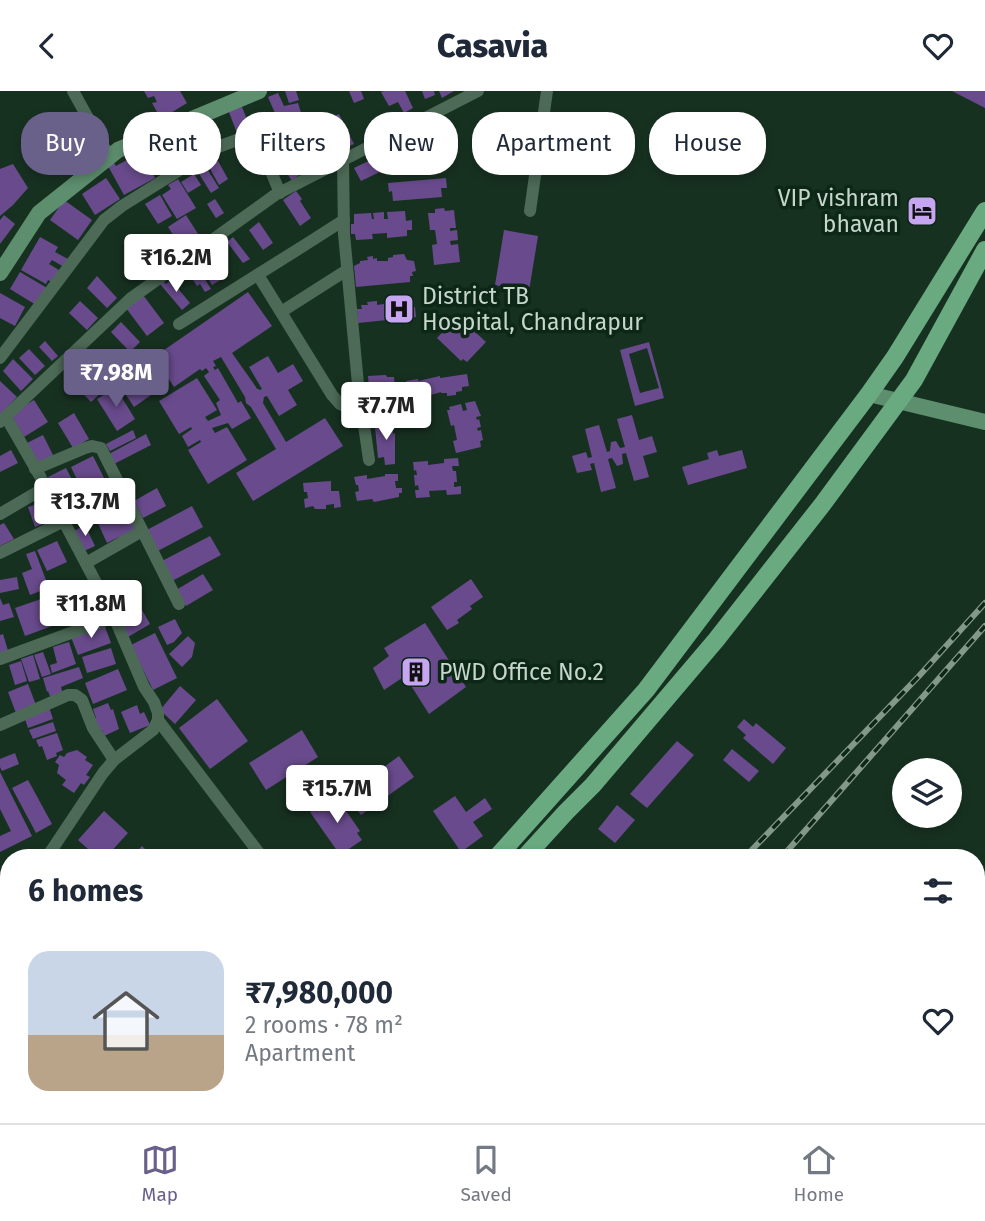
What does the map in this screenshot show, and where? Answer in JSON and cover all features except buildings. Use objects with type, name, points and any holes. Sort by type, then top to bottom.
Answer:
[{"type":"main road","points":[[109,156],[259,91]]},
{"type":"main road","points":[[0,273],[39,213],[86,175]]},
{"type":"main road","points":[[504,849],[646,690],[826,452],[895,357],[985,211]]},
{"type":"main road","points":[[533,849],[593,785],[716,640],[848,470],[914,380],[985,250]]},
{"type":"main road","points":[[869,394],[985,422]]},
{"type":"main road","points":[[826,452],[848,470]]},
{"type":"main road","points":[[528,823],[545,836]]},
{"type":"street","points":[[73,91],[85,112]]},
{"type":"street","points":[[350,156],[478,91]]},
{"type":"street","points":[[530,211],[547,91]]},
{"type":"street","points":[[0,358],[104,220],[215,148],[248,136],[254,139],[260,145],[280,193]]},
{"type":"street","points":[[52,849],[96,782],[114,760],[153,730],[158,713],[114,617],[64,521],[36,468],[3,419],[130,299],[280,193],[314,175]]},
{"type":"street","points":[[342,175],[347,270],[358,384],[369,460]]},
{"type":"street","points":[[179,324],[344,220]]},
{"type":"street","points":[[281,312],[347,270]]},
{"type":"street","points":[[258,275],[332,395],[340,404],[363,414]]},
{"type":"street","points":[[36,468],[85,448],[101,448],[179,604]]},
{"type":"street","points":[[0,514],[46,487]]},
{"type":"street","points":[[0,553],[64,521]]},
{"type":"street","points":[[86,563],[142,531]]},
{"type":"street","points":[[0,659],[114,617]]},
{"type":"street","points":[[0,725],[68,695],[75,695],[82,700],[93,728],[114,760]]},
{"type":"street","points":[[158,720],[256,849]]},
{"type":"railway","points":[[753,849],[919,676],[985,603]]},
{"type":"railway","points":[[789,849],[985,626]]},
{"type":"place","name":"VIP vishram bhavan","points":[[922,211]]},
{"type":"place","name":"District TB Hospital, Chandrapur","points":[[399,309]]},
{"type":"place","name":"PWD Office No.2","points":[[416,672]]}]
